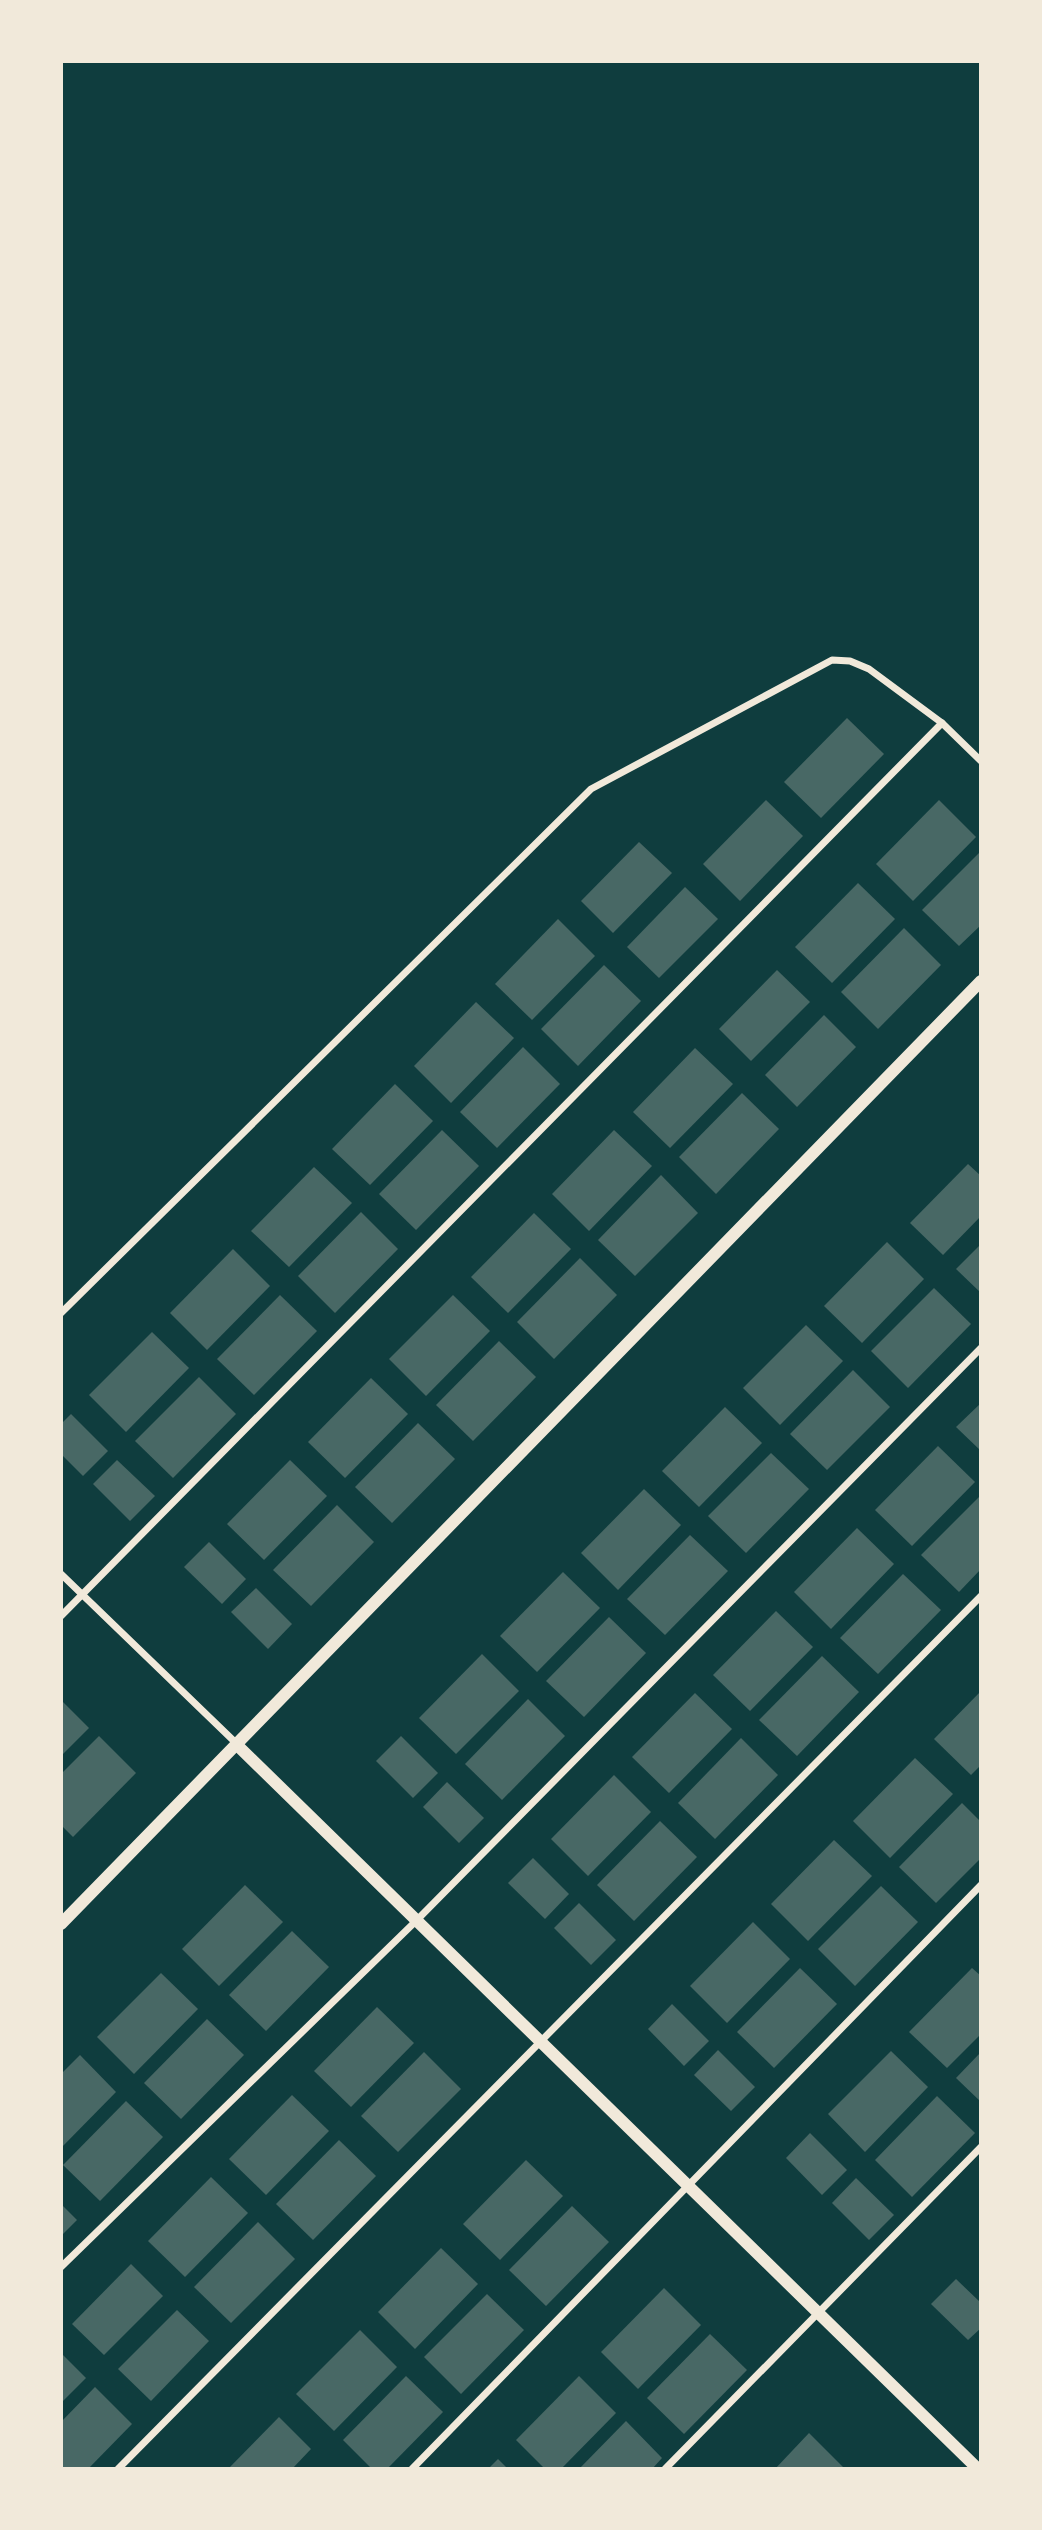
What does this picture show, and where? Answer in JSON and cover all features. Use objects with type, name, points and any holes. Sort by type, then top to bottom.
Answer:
[{"type":"street","points":[[61,1313],[591,789],[832,660],[850,661],[869,669],[942,723],[981,761]]},
{"type":"street","points":[[61,1616],[942,723]]},
{"type":"street","points":[[61,1924],[981,981]]},
{"type":"street","points":[[61,2267],[417,1920],[981,1348]]},
{"type":"street","points":[[61,1574],[978,2467]]},
{"type":"street","points":[[118,2469],[981,1596]]},
{"type":"street","points":[[412,2469],[981,1885]]},
{"type":"street","points":[[665,2469],[981,2147]]},
{"type":"building","points":[[847,718],[884,754],[821,818],[784,782]]},
{"type":"building","points":[[766,800],[803,836],[740,901],[703,864]]},
{"type":"building","points":[[939,800],[976,837],[913,901],[876,864]]},
{"type":"building","points":[[639,842],[672,873],[613,933],[581,901]]},
{"type":"building","points":[[981,851],[981,925],[959,946],[922,910]]},
{"type":"building","points":[[858,883],[895,919],[832,983],[795,947]]},
{"type":"building","points":[[685,887],[718,919],[659,978],[627,947]]},
{"type":"building","points":[[558,919],[595,956],[532,1020],[495,984]]},
{"type":"building","points":[[904,928],[941,965],[878,1029],[841,992]]},
{"type":"building","points":[[604,965],[641,1001],[578,1066],[541,1029]]},
{"type":"building","points":[[777,970],[810,1002],[751,1061],[719,1029]]},
{"type":"building","points":[[476,1002],[514,1038],[451,1103],[414,1066]]},
{"type":"building","points":[[824,1015],[856,1047],[797,1107],[765,1075]]},
{"type":"building","points":[[523,1047],[560,1084],[497,1148],[460,1112]]},
{"type":"building","points":[[695,1048],[733,1084],[670,1148],[633,1112]]},
{"type":"building","points":[[395,1084],[433,1121],[370,1185],[332,1149]]},
{"type":"building","points":[[742,1093],[779,1129],[716,1194],[679,1157]]},
{"type":"building","points":[[442,1130],[479,1166],[416,1230],[379,1194]]},
{"type":"building","points":[[614,1130],[652,1166],[589,1231],[552,1194]]},
{"type":"building","points":[[968,1164],[981,1176],[981,1216],[943,1255],[910,1223]]},
{"type":"building","points":[[314,1167],[352,1203],[289,1267],[251,1231]]},
{"type":"building","points":[[661,1175],[698,1213],[635,1276],[598,1240]]},
{"type":"building","points":[[361,1212],[398,1249],[335,1313],[298,1276]]},
{"type":"building","points":[[534,1213],[571,1249],[508,1313],[471,1277]]},
{"type":"building","points":[[887,1242],[924,1279],[862,1343],[824,1306]]},
{"type":"building","points":[[981,1244],[981,1293],[956,1269]]},
{"type":"building","points":[[233,1249],[270,1286],[207,1350],[170,1313]]},
{"type":"building","points":[[580,1258],[617,1295],[554,1359],[517,1322]]},
{"type":"building","points":[[934,1288],[971,1324],[908,1388],[871,1351]]},
{"type":"building","points":[[280,1295],[317,1331],[254,1395],[217,1359]]},
{"type":"building","points":[[453,1295],[490,1331],[426,1396],[389,1359]]},
{"type":"building","points":[[806,1325],[843,1361],[780,1425],[743,1388]]},
{"type":"building","points":[[152,1332],[189,1368],[126,1432],[89,1395]]},
{"type":"building","points":[[499,1341],[536,1377],[473,1441],[436,1405]]},
{"type":"building","points":[[853,1370],[890,1407],[827,1470],[790,1434]]},
{"type":"building","points":[[199,1377],[236,1414],[173,1478],[135,1441]]},
{"type":"building","points":[[371,1378],[408,1414],[345,1478],[308,1442]]},
{"type":"building","points":[[981,1403],[981,1451],[956,1427]]},
{"type":"building","points":[[725,1407],[762,1443],[699,1507],[662,1471]]},
{"type":"building","points":[[71,1414],[108,1451],[83,1476],[61,1454],[61,1424]]},
{"type":"building","points":[[418,1423],[455,1459],[392,1523],[355,1487]]},
{"type":"building","points":[[938,1446],[975,1482],[912,1546],[875,1510]]},
{"type":"building","points":[[771,1453],[809,1489],[746,1553],[708,1516]]},
{"type":"building","points":[[117,1460],[155,1496],[130,1521],[93,1484]]},
{"type":"building","points":[[290,1460],[327,1496],[264,1560],[227,1524]]},
{"type":"building","points":[[644,1489],[681,1525],[618,1590],[581,1553]]},
{"type":"building","points":[[981,1495],[981,1569],[959,1592],[921,1555]]},
{"type":"building","points":[[337,1505],[374,1542],[311,1606],[273,1570]]},
{"type":"building","points":[[857,1528],[894,1564],[831,1629],[794,1592]]},
{"type":"building","points":[[690,1535],[728,1571],[665,1635],[627,1599]]},
{"type":"building","points":[[209,1542],[246,1579],[222,1604],[184,1567]]},
{"type":"building","points":[[563,1572],[600,1608],[537,1672],[500,1636]]},
{"type":"building","points":[[903,1574],[941,1610],[878,1674],[840,1638]]},
{"type":"building","points":[[256,1588],[292,1624],[268,1649],[231,1612]]},
{"type":"building","points":[[776,1611],[813,1647],[750,1711],[713,1675]]},
{"type":"building","points":[[609,1617],[646,1653],[584,1717],[546,1681]]},
{"type":"building","points":[[482,1654],[519,1691],[456,1754],[419,1718]]},
{"type":"building","points":[[822,1656],[859,1692],[797,1756],[759,1720]]},
{"type":"building","points":[[981,1691],[981,1765],[971,1775],[934,1739]]},
{"type":"building","points":[[695,1693],[732,1729],[669,1793],[632,1757]]},
{"type":"building","points":[[528,1699],[565,1736],[502,1800],[465,1764]]},
{"type":"building","points":[[61,1700],[89,1728],[61,1756]]},
{"type":"building","points":[[99,1736],[136,1773],[73,1837],[61,1825],[61,1774]]},
{"type":"building","points":[[401,1736],[438,1773],[413,1798],[376,1761]]},
{"type":"building","points":[[741,1738],[778,1775],[715,1839],[678,1803]]},
{"type":"building","points":[[915,1758],[953,1794],[890,1858],[853,1821]]},
{"type":"building","points":[[614,1775],[651,1812],[588,1876],[551,1839]]},
{"type":"building","points":[[447,1782],[484,1818],[459,1843],[423,1807]]},
{"type":"building","points":[[962,1803],[981,1822],[981,1858],[936,1903],[899,1867]]},
{"type":"building","points":[[660,1821],[697,1857],[634,1921],[597,1885]]},
{"type":"building","points":[[834,1840],[872,1876],[808,1941],[771,1904]]},
{"type":"building","points":[[533,1858],[569,1894],[545,1919],[508,1883]]},
{"type":"building","points":[[245,1885],[283,1922],[219,1986],[182,1949]]},
{"type":"building","points":[[881,1886],[918,1922],[855,1986],[818,1949]]},
{"type":"building","points":[[579,1903],[616,1940],[591,1965],[554,1928]]},
{"type":"building","points":[[753,1922],[790,1959],[727,2023],[690,1986]]},
{"type":"building","points":[[292,1931],[329,1967],[266,2031],[229,1995]]},
{"type":"building","points":[[800,1968],[837,2004],[774,2068],[737,2032]]},
{"type":"building","points":[[972,1968],[981,1976],[981,2034],[947,2068],[909,2032]]},
{"type":"building","points":[[161,1973],[198,2009],[134,2074],[97,2037]]},
{"type":"building","points":[[672,2004],[709,2041],[684,2066],[648,2029]]},
{"type":"building","points":[[377,2007],[414,2043],[351,2107],[314,2071]]},
{"type":"building","points":[[207,2019],[244,2055],[181,2119],[144,2083]]},
{"type":"building","points":[[718,2050],[755,2087],[731,2111],[694,2075]]},
{"type":"building","points":[[891,2051],[928,2087],[865,2152],[828,2114]]},
{"type":"building","points":[[424,2052],[461,2089],[398,2152],[361,2116]]},
{"type":"building","points":[[981,2052],[981,2102],[956,2078]]},
{"type":"building","points":[[80,2055],[116,2092],[61,2148],[61,2074]]},
{"type":"building","points":[[292,2095],[329,2131],[266,2195],[229,2159]]},
{"type":"building","points":[[937,2096],[975,2133],[912,2197],[875,2160]]},
{"type":"building","points":[[126,2101],[163,2137],[100,2201],[63,2165]]},
{"type":"building","points":[[810,2133],[847,2170],[822,2195],[786,2158]]},
{"type":"building","points":[[339,2140],[376,2176],[313,2240],[276,2204]]},
{"type":"building","points":[[526,2160],[563,2196],[500,2260],[463,2224]]},
{"type":"building","points":[[211,2177],[248,2213],[185,2277],[148,2241]]},
{"type":"building","points":[[856,2178],[894,2215],[869,2240],[832,2203]]},
{"type":"building","points":[[61,2204],[77,2220],[61,2236]]},
{"type":"building","points":[[572,2206],[609,2242],[546,2306],[509,2270]]},
{"type":"building","points":[[258,2222],[295,2259],[231,2323],[194,2287]]},
{"type":"building","points":[[441,2248],[478,2284],[415,2349],[378,2312]]},
{"type":"building","points":[[131,2264],[163,2296],[104,2355],[72,2324]]},
{"type":"building","points":[[956,2279],[981,2303],[981,2328],[968,2340],[931,2304]]},
{"type":"building","points":[[664,2288],[701,2325],[638,2389],[601,2352]]},
{"type":"building","points":[[487,2294],[524,2330],[461,2394],[424,2357]]},
{"type":"building","points":[[177,2310],[209,2341],[151,2401],[118,2369]]},
{"type":"building","points":[[360,2330],[397,2367],[334,2431],[296,2394]]},
{"type":"building","points":[[710,2334],[747,2370],[684,2434],[647,2398]]},
{"type":"building","points":[[61,2353],[86,2378],[61,2403]]},
{"type":"building","points":[[406,2376],[443,2412],[387,2469],[372,2469],[343,2440]]},
{"type":"building","points":[[579,2376],[616,2413],[561,2469],[545,2469],[516,2440]]},
{"type":"building","points":[[95,2387],[132,2424],[88,2469],[61,2469],[61,2422]]},
{"type":"building","points":[[279,2417],[311,2449],[292,2469],[228,2469]]},
{"type":"building","points":[[626,2421],[662,2458],[652,2469],[579,2469]]},
{"type":"building","points":[[809,2433],[845,2469],[775,2469]]},
{"type":"building","points":[[498,2459],[508,2469],[488,2469]]}]
